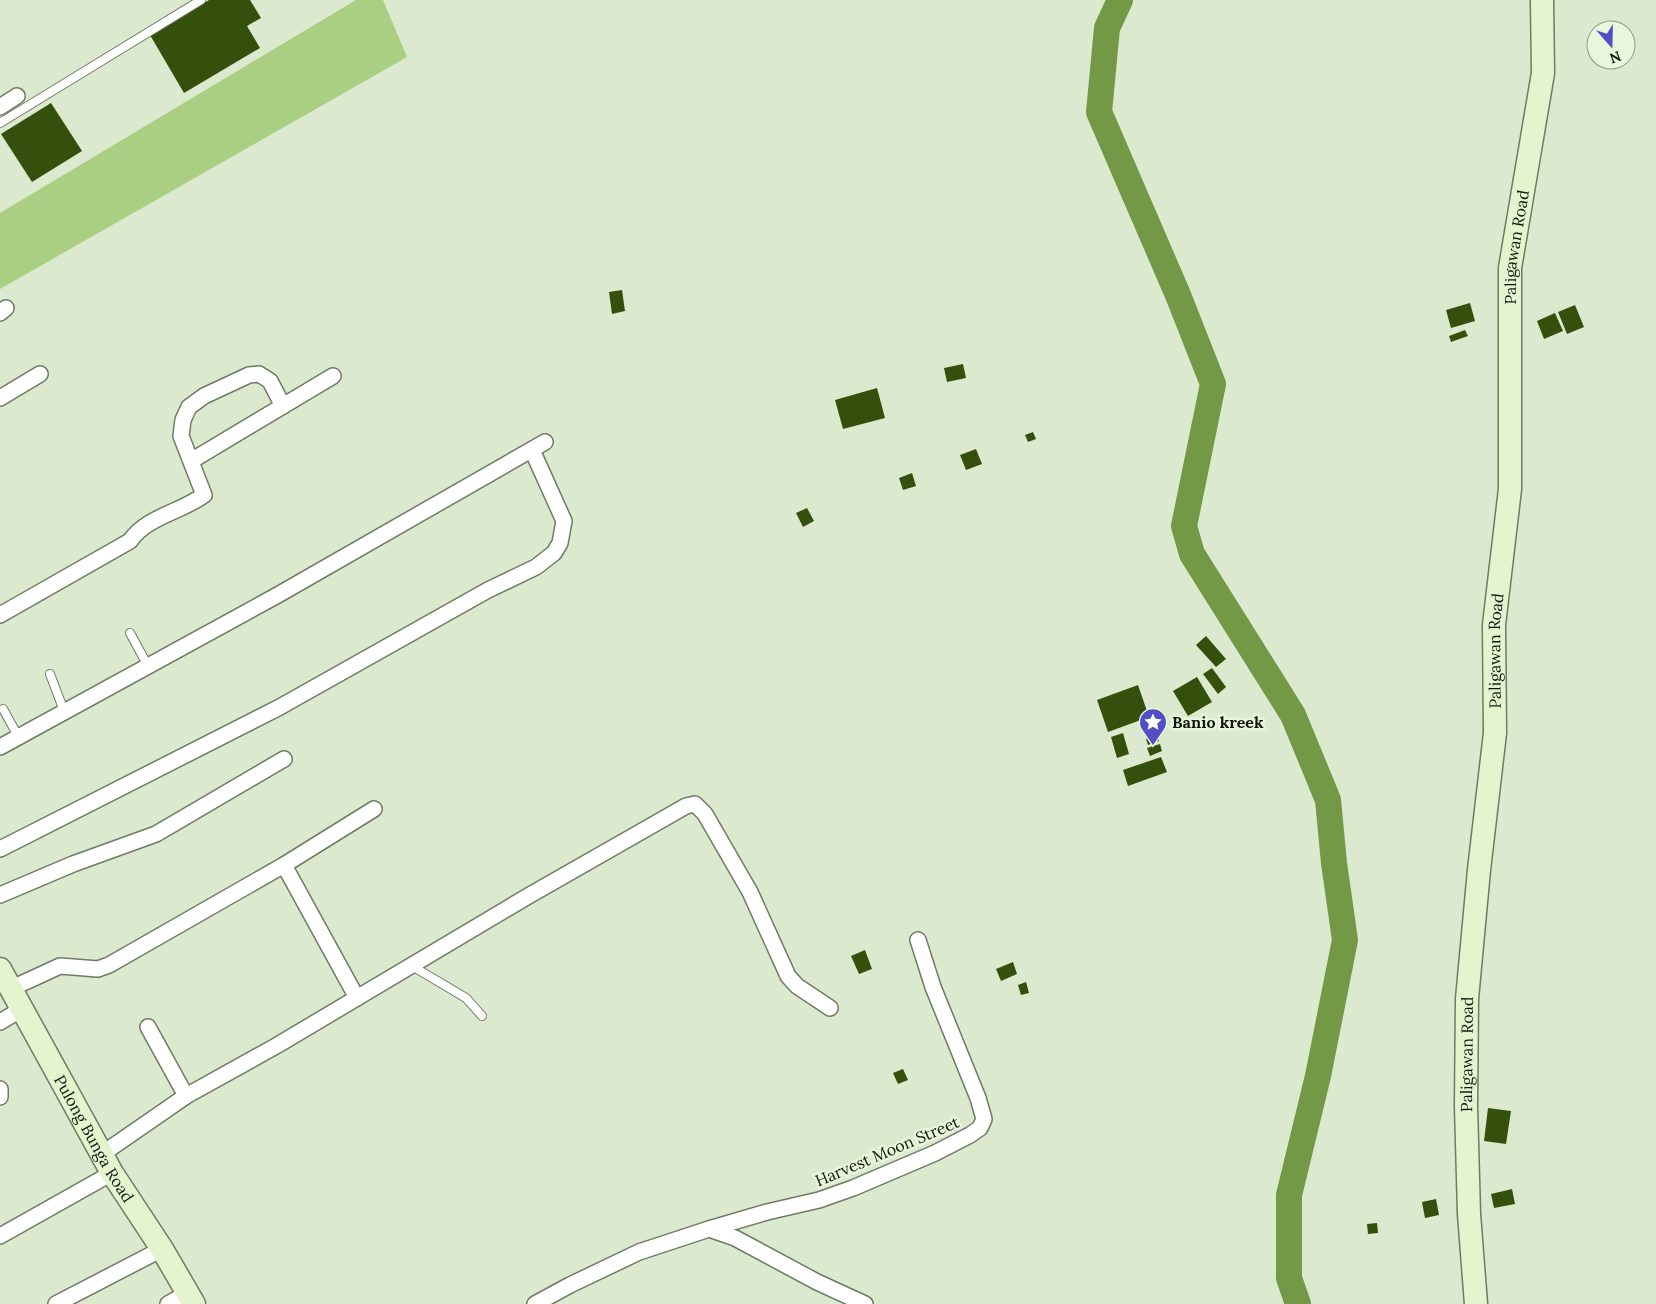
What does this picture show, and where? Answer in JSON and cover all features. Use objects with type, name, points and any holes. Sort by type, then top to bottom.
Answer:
[{"type":"street","name":"Paligawan Road","points":[[1476,1304],[1469,1214],[1466,1116],[1467,999],[1479,870],[1495,733],[1494,625],[1510,489],[1510,268],[1542,73],[1542,0]]},
{"type":"street","points":[[0,107],[17,96]]},
{"type":"street","points":[[0,398],[40,374]]},
{"type":"street","points":[[0,614],[130,541],[139,530],[194,502],[204,494],[181,436],[183,420],[189,407],[204,396],[249,375],[260,374],[270,381],[282,406]]},
{"type":"street","points":[[190,461],[333,376]]},
{"type":"street","points":[[0,747],[276,596],[539,446],[564,521],[560,543],[554,554],[536,567],[488,590],[278,708],[0,849]]},
{"type":"street","points":[[0,895],[73,864],[156,834],[284,759]]},
{"type":"street","points":[[0,1236],[107,1164],[186,1096],[686,806],[695,804],[705,814],[746,885],[788,976],[797,986],[830,1008]]},
{"type":"street","points":[[10,989],[60,966],[98,969],[109,965],[284,865],[374,809]]},
{"type":"street","points":[[284,865],[357,998]]},
{"type":"street","name":"Harvest Moon Street","points":[[535,1304],[639,1252],[709,1228],[766,1212],[820,1200],[853,1188],[935,1153],[970,1136],[980,1128],[984,1119],[978,1098],[933,987],[918,940]]},
{"type":"street","name":"Pulong Bunga Road","points":[[0,969],[107,1164],[162,1249],[183,1300]]},
{"type":"street","points":[[0,1022],[22,1009]]},
{"type":"street","points":[[148,1026],[186,1096]]},
{"type":"street","points":[[0,1089],[0,1096]]},
{"type":"street","points":[[709,1228],[735,1238],[817,1282],[865,1304]]},
{"type":"street","points":[[56,1304],[162,1249]]},
{"type":"lane","points":[[0,123],[200,0]]},
{"type":"lane","points":[[130,633],[148,666]]},
{"type":"lane","points":[[50,674],[64,712]]},
{"type":"lane","points":[[3,709],[18,736]]},
{"type":"lane","points":[[412,966],[466,998],[482,1016]]},
{"type":"green space","points":[[356,0],[383,0],[407,57],[0,289],[0,213]]},
{"type":"building","points":[[209,0],[250,0],[261,18],[247,26],[260,48],[184,93],[150,35]]},
{"type":"building","points":[[51,103],[82,151],[32,182],[1,134]]},
{"type":"building","points":[[622,290],[625,311],[612,314],[609,292]]},
{"type":"building","points":[[1470,303],[1475,321],[1451,328],[1446,310]]},
{"type":"building","points":[[1575,305],[1584,327],[1567,334],[1558,312]]},
{"type":"building","points":[[1555,313],[1563,331],[1544,339],[1537,321]]},
{"type":"building","points":[[1465,330],[1468,336],[1451,342],[1449,336]]},
{"type":"building","points":[[963,364],[966,378],[947,382],[944,368]]},
{"type":"building","points":[[877,388],[885,418],[843,429],[835,400]]},
{"type":"building","points":[[1033,432],[1036,439],[1028,442],[1025,435]]},
{"type":"building","points":[[976,449],[982,464],[966,470],[960,455]]},
{"type":"building","points":[[912,473],[916,486],[903,490],[899,478]]},
{"type":"building","points":[[807,508],[814,521],[803,527],[796,513]]},
{"type":"building","points":[[1206,636],[1226,659],[1216,667],[1196,645]]},
{"type":"building","points":[[1212,668],[1226,687],[1218,694],[1203,674]]},
{"type":"building","points":[[1197,677],[1212,702],[1188,716],[1173,691]]},
{"type":"building","points":[[1138,685],[1149,717],[1108,732],[1097,700]]},
{"type":"building","points":[[1123,733],[1129,754],[1117,758],[1111,737]]},
{"type":"building","points":[[1157,735],[1159,741],[1148,745],[1146,739]]},
{"type":"building","points":[[1160,744],[1162,751],[1150,756],[1147,748]]},
{"type":"building","points":[[1161,757],[1167,772],[1128,786],[1123,770]]},
{"type":"building","points":[[865,950],[872,969],[859,974],[851,956]]},
{"type":"building","points":[[1013,962],[1017,974],[1001,981],[996,969]]},
{"type":"building","points":[[1026,982],[1029,993],[1021,995],[1018,985]]},
{"type":"building","points":[[903,1069],[908,1080],[898,1084],[893,1073]]},
{"type":"building","points":[[1488,1108],[1511,1111],[1506,1144],[1484,1141]]},
{"type":"building","points":[[1512,1189],[1515,1204],[1494,1208],[1491,1194]]},
{"type":"building","points":[[1436,1199],[1439,1215],[1425,1218],[1422,1202]]},
{"type":"building","points":[[1377,1223],[1378,1233],[1368,1234],[1367,1224]]},
{"type":"waterway","points":[[1120,0],[1107,28],[1099,112],[1178,295],[1213,384],[1184,526],[1192,554],[1293,715],[1328,800],[1334,863],[1345,940],[1318,1076],[1289,1195],[1289,1278],[1298,1304]]},
{"type":"place","name":"Banio kreek","points":[[1153,746]]}]
